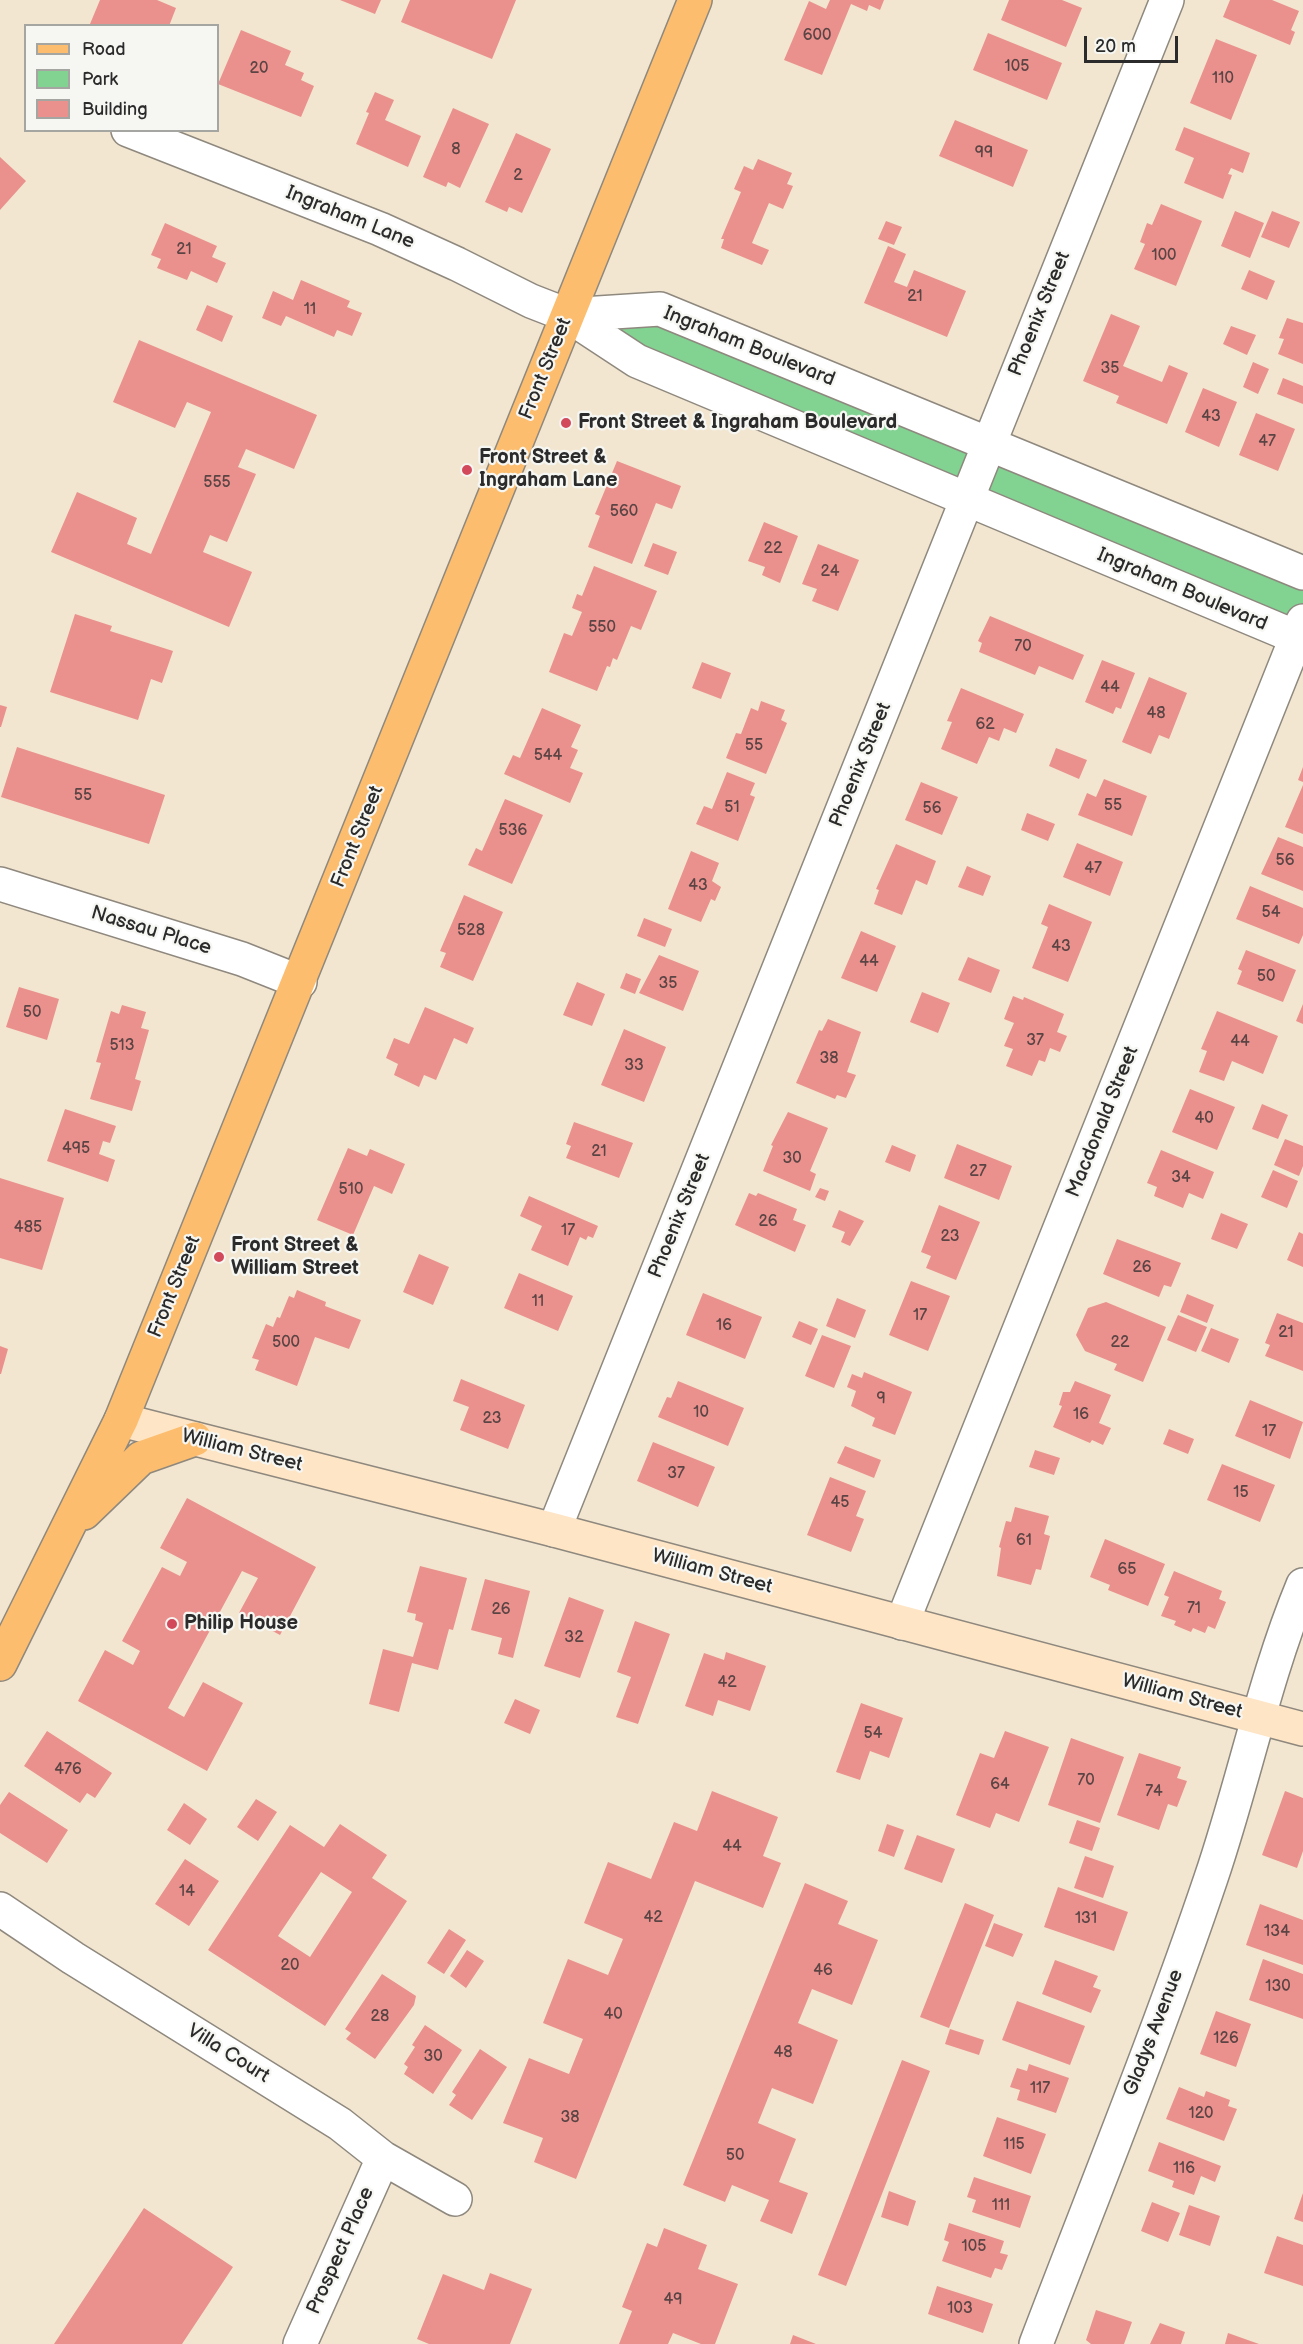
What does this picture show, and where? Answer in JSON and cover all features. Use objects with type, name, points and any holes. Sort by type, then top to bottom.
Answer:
[{"type":"main road","name":"Front Street","points":[[0,1664],[121,1420],[300,982],[695,0]]},
{"type":"main road","points":[[68,1528],[141,1458],[195,1438]]},
{"type":"street","name":"Phoenix Street","points":[[554,1530],[1167,0]]},
{"type":"street","name":"Ingraham Lane","points":[[133,132],[381,229],[458,264],[531,302],[567,315]]},
{"type":"street","name":"Ingraham Boulevard","points":[[567,315],[660,309],[1303,573]]},
{"type":"street","name":"Ingraham Boulevard","points":[[567,315],[637,361],[966,501],[1301,633]]},
{"type":"street","name":"Macdonald Street","points":[[902,1623],[1301,633]]},
{"type":"street","name":"Nassau Place","points":[[0,884],[242,959],[300,982]]},
{"type":"street","name":"William Street","points":[[121,1420],[554,1530],[1303,1729]]},
{"type":"street","name":"Gladys Avenue","points":[[1036,2344],[1191,1938],[1237,1802],[1282,1637],[1303,1585]]},
{"type":"street","name":"Villa Court","points":[[0,1909],[83,1964],[340,2124],[383,2158],[455,2199]]},
{"type":"street","name":"Prospect Place","points":[[300,2344],[383,2158]]},
{"type":"green space","points":[[660,309],[1303,573],[1303,640],[567,315]]},
{"type":"building","points":[[100,0],[157,0],[176,8],[170,24],[90,24]]},
{"type":"building","points":[[340,0],[381,0],[375,14]]},
{"type":"building","points":[[410,0],[516,0],[492,59],[401,22]]},
{"type":"building","points":[[830,0],[884,0],[880,10],[869,5],[867,11],[851,4],[822,75],[784,60],[809,1],[826,9]]},
{"type":"building","points":[[1009,0],[1062,0],[1082,8],[1066,47],[1001,20]]},
{"type":"building","points":[[1230,0],[1272,0],[1299,11],[1291,30],[1295,32],[1290,45],[1223,17]]},
{"type":"building","points":[[241,30],[291,51],[285,65],[304,73],[301,80],[314,86],[301,117],[219,84]]},
{"type":"building","points":[[988,33],[1062,63],[1047,100],[973,70]]},
{"type":"building","points":[[1216,39],[1257,55],[1231,120],[1190,103]]},
{"type":"building","points":[[375,92],[394,100],[385,120],[421,136],[408,167],[356,144]]},
{"type":"building","points":[[453,108],[489,124],[460,188],[448,182],[446,187],[423,177]]},
{"type":"building","points":[[955,120],[1028,150],[1013,187],[939,156]]},
{"type":"building","points":[[1184,127],[1250,153],[1243,173],[1231,168],[1228,174],[1232,175],[1223,199],[1184,183],[1194,158],[1175,150]]},
{"type":"building","points":[[516,133],[551,149],[522,213],[509,207],[507,212],[485,202]]},
{"type":"building","points":[[0,157],[26,181],[0,210]]},
{"type":"building","points":[[758,159],[792,173],[787,184],[793,186],[783,209],[769,203],[752,243],[769,250],[762,265],[721,248],[724,239],[721,239],[741,192],[734,189],[744,166],[753,170]]},
{"type":"building","points":[[1161,204],[1202,221],[1176,286],[1134,269],[1145,244],[1140,242],[1147,223],[1152,225]]},
{"type":"building","points":[[1235,211],[1264,223],[1250,258],[1221,246]]},
{"type":"building","points":[[1272,211],[1300,222],[1289,248],[1261,237]]},
{"type":"building","points":[[886,221],[902,227],[894,245],[878,239]]},
{"type":"building","points":[[165,223],[217,246],[212,257],[226,263],[217,283],[191,271],[187,280],[157,268],[161,259],[151,255]]},
{"type":"building","points":[[888,246],[906,254],[894,282],[907,287],[914,270],[966,291],[947,337],[864,303]]},
{"type":"building","points":[[1249,270],[1275,281],[1267,300],[1241,289]]},
{"type":"building","points":[[301,280],[350,301],[347,307],[362,313],[352,336],[337,330],[334,337],[286,316],[281,326],[262,318],[273,291],[293,300]]},
{"type":"building","points":[[207,305],[233,316],[222,342],[196,330]]},
{"type":"building","points":[[1111,314],[1140,326],[1123,366],[1162,382],[1169,365],[1188,373],[1167,424],[1116,403],[1119,396],[1083,381]]},
{"type":"building","points":[[1287,318],[1303,323],[1303,364],[1278,354],[1284,339],[1279,338]]},
{"type":"building","points":[[1231,326],[1256,335],[1247,355],[1223,344]]},
{"type":"building","points":[[139,340],[317,415],[294,469],[246,449],[238,467],[256,474],[227,542],[210,535],[203,552],[252,572],[229,627],[51,552],[77,492],[137,518],[127,544],[151,554],[211,412],[187,402],[175,428],[113,402]]},
{"type":"building","points":[[1253,362],[1269,369],[1258,394],[1243,387]]},
{"type":"building","points":[[1283,378],[1303,386],[1303,404],[1277,394]]},
{"type":"building","points":[[1203,388],[1237,402],[1219,447],[1185,432]]},
{"type":"building","points":[[1256,413],[1295,429],[1278,471],[1239,455]]},
{"type":"building","points":[[617,461],[681,486],[672,509],[656,503],[632,564],[588,547],[600,516],[595,514]]},
{"type":"building","points":[[764,522],[798,536],[780,583],[762,575],[765,567],[748,561]]},
{"type":"building","points":[[653,543],[677,552],[668,575],[644,566]]},
{"type":"building","points":[[818,544],[859,560],[838,611],[812,601],[817,589],[802,584]]},
{"type":"building","points":[[594,566],[657,591],[641,630],[631,626],[617,660],[613,658],[610,667],[607,666],[597,691],[549,672],[564,633],[572,636],[582,612],[572,608],[577,594],[582,596]]},
{"type":"building","points":[[75,614],[112,626],[110,631],[173,651],[162,683],[151,679],[138,720],[50,692]]},
{"type":"building","points":[[990,616],[1084,655],[1073,680],[1039,666],[1035,675],[979,652],[982,643],[978,641]]},
{"type":"building","points":[[1102,660],[1135,673],[1121,709],[1116,707],[1113,714],[1085,702]]},
{"type":"building","points":[[702,662],[731,673],[721,699],[692,688]]},
{"type":"building","points":[[1149,677],[1187,693],[1169,739],[1159,735],[1151,754],[1122,742]]},
{"type":"building","points":[[961,688],[1024,714],[1016,733],[1004,728],[999,741],[989,737],[977,764],[941,749],[952,722],[947,721]]},
{"type":"building","points":[[761,701],[785,710],[781,720],[787,723],[766,774],[726,758],[736,733],[741,734],[751,708],[758,711]]},
{"type":"building","points":[[0,705],[7,707],[1,727],[0,727]]},
{"type":"building","points":[[542,708],[581,725],[571,747],[578,750],[570,768],[583,773],[570,803],[504,774],[513,755],[520,758]]},
{"type":"building","points":[[17,747],[165,795],[149,844],[1,797]]},
{"type":"building","points":[[1056,748],[1087,760],[1079,779],[1049,766]]},
{"type":"building","points":[[1303,767],[1303,782],[1298,780]]},
{"type":"building","points":[[727,772],[755,783],[750,795],[755,797],[738,841],[696,824],[704,806],[712,809]]},
{"type":"building","points":[[1104,779],[1147,796],[1132,836],[1078,815],[1087,793],[1096,797]]},
{"type":"building","points":[[921,782],[958,797],[942,835],[905,820]]},
{"type":"building","points":[[1303,785],[1303,834],[1285,827]]},
{"type":"building","points":[[505,799],[543,815],[512,884],[468,865],[476,848],[482,851]]},
{"type":"building","points":[[1027,813],[1055,824],[1048,841],[1021,830]]},
{"type":"building","points":[[1278,837],[1303,847],[1303,891],[1261,874]]},
{"type":"building","points":[[1077,843],[1123,862],[1110,896],[1063,877]]},
{"type":"building","points":[[896,844],[936,861],[927,885],[916,880],[902,915],[874,904],[879,890],[876,889]]},
{"type":"building","points":[[691,851],[719,863],[712,881],[721,887],[715,901],[711,899],[701,922],[668,909]]},
{"type":"building","points":[[967,866],[991,876],[983,896],[958,887]]},
{"type":"building","points":[[1250,886],[1303,908],[1303,935],[1299,944],[1236,919]]},
{"type":"building","points":[[464,895],[503,912],[473,981],[440,967],[446,953],[440,951]]},
{"type":"building","points":[[1049,904],[1092,922],[1068,982],[1032,968],[1048,927],[1041,924]]},
{"type":"building","points":[[644,918],[672,929],[665,947],[637,936]]},
{"type":"building","points":[[861,931],[896,946],[877,992],[841,978]]},
{"type":"building","points":[[1246,950],[1296,970],[1283,1002],[1237,984],[1242,971],[1238,969]]},
{"type":"building","points":[[659,955],[699,971],[683,1011],[639,993]]},
{"type":"building","points":[[968,957],[1000,970],[991,993],[958,980]]},
{"type":"building","points":[[626,973],[641,979],[635,994],[620,988]]},
{"type":"building","points":[[577,982],[605,994],[592,1026],[563,1015]]},
{"type":"building","points":[[19,987],[59,999],[47,1040],[6,1027]]},
{"type":"building","points":[[922,992],[950,1003],[938,1033],[910,1022]]},
{"type":"building","points":[[1013,996],[1023,1000],[1024,997],[1064,1014],[1057,1032],[1067,1036],[1060,1052],[1050,1048],[1045,1062],[1039,1060],[1032,1076],[1006,1066],[1013,1049],[1004,1046],[1014,1023],[1004,1019]]},
{"type":"building","points":[[1303,1004],[1303,1024],[1296,1021]]},
{"type":"building","points":[[122,1005],[146,1012],[141,1028],[149,1030],[135,1079],[141,1081],[132,1111],[90,1099],[101,1063],[96,1062],[111,1011],[119,1014]]},
{"type":"building","points":[[425,1007],[474,1028],[467,1044],[454,1038],[436,1080],[424,1075],[419,1087],[394,1075],[398,1064],[386,1058],[394,1038],[409,1044]]},
{"type":"building","points":[[1217,1011],[1278,1036],[1263,1074],[1232,1061],[1224,1081],[1199,1072],[1207,1051],[1201,1049]]},
{"type":"building","points":[[828,1019],[861,1032],[847,1072],[856,1075],[846,1098],[837,1095],[835,1099],[796,1083],[819,1030],[822,1031]]},
{"type":"building","points":[[624,1029],[666,1047],[644,1102],[601,1085]]},
{"type":"building","points":[[1190,1089],[1235,1107],[1217,1150],[1172,1132]]},
{"type":"building","points":[[1262,1104],[1288,1115],[1278,1139],[1252,1129]]},
{"type":"building","points":[[65,1109],[116,1126],[110,1143],[103,1141],[99,1154],[115,1160],[108,1182],[47,1161]]},
{"type":"building","points":[[788,1112],[828,1128],[810,1171],[816,1174],[810,1191],[763,1171],[773,1146],[771,1145]]},
{"type":"building","points":[[574,1122],[633,1143],[619,1178],[566,1158],[571,1146],[566,1144]]},
{"type":"building","points":[[1285,1139],[1303,1146],[1303,1166],[1299,1176],[1274,1165]]},
{"type":"building","points":[[957,1144],[1012,1166],[999,1200],[944,1178]]},
{"type":"building","points":[[892,1145],[916,1155],[910,1172],[885,1162]]},
{"type":"building","points":[[348,1148],[367,1156],[370,1149],[405,1164],[392,1194],[374,1186],[353,1235],[317,1220]]},
{"type":"building","points":[[1161,1150],[1214,1172],[1203,1199],[1189,1193],[1183,1208],[1154,1196],[1157,1187],[1147,1183]]},
{"type":"building","points":[[1273,1170],[1298,1181],[1287,1208],[1261,1197]]},
{"type":"building","points":[[0,1178],[64,1198],[42,1270],[0,1258]]},
{"type":"building","points":[[820,1188],[829,1191],[825,1201],[815,1197]]},
{"type":"building","points":[[749,1193],[756,1196],[758,1193],[797,1209],[793,1220],[806,1225],[795,1252],[735,1225]]},
{"type":"building","points":[[529,1196],[598,1226],[593,1238],[588,1236],[586,1240],[580,1237],[568,1266],[531,1250],[542,1226],[520,1216]]},
{"type":"building","points":[[939,1205],[980,1222],[956,1280],[926,1268],[931,1256],[921,1252]]},
{"type":"building","points":[[839,1210],[864,1221],[850,1246],[841,1242],[845,1232],[832,1227]]},
{"type":"building","points":[[1221,1213],[1248,1224],[1237,1249],[1211,1239]]},
{"type":"building","points":[[1299,1232],[1303,1234],[1303,1267],[1287,1260]]},
{"type":"building","points":[[1117,1239],[1181,1263],[1171,1287],[1164,1285],[1159,1297],[1103,1274]]},
{"type":"building","points":[[419,1254],[449,1267],[433,1305],[403,1292]]},
{"type":"building","points":[[519,1273],[573,1296],[558,1331],[504,1308]]},
{"type":"building","points":[[911,1281],[950,1296],[928,1351],[889,1335]]},
{"type":"building","points":[[297,1290],[326,1302],[325,1306],[361,1320],[349,1349],[315,1337],[297,1386],[255,1370],[259,1360],[252,1358],[266,1324],[273,1327],[277,1317],[280,1318],[289,1296],[294,1298]]},
{"type":"building","points":[[703,1293],[762,1317],[745,1359],[686,1335]]},
{"type":"building","points":[[1187,1294],[1214,1305],[1207,1323],[1180,1312]]},
{"type":"building","points":[[837,1298],[866,1310],[855,1338],[826,1326]]},
{"type":"building","points":[[1106,1302],[1166,1327],[1143,1382],[1114,1370],[1117,1364],[1085,1351],[1076,1335],[1088,1308]]},
{"type":"building","points":[[1277,1313],[1303,1323],[1303,1371],[1265,1356],[1270,1345],[1265,1343]]},
{"type":"building","points":[[1178,1315],[1207,1327],[1196,1352],[1167,1340]]},
{"type":"building","points":[[799,1321],[818,1329],[811,1345],[792,1337]]},
{"type":"building","points":[[1211,1328],[1239,1339],[1229,1363],[1201,1351]]},
{"type":"building","points":[[822,1335],[851,1346],[834,1388],[805,1376]]},
{"type":"building","points":[[0,1346],[8,1349],[1,1374],[0,1374]]},
{"type":"building","points":[[864,1372],[912,1392],[895,1435],[872,1426],[875,1418],[851,1406],[856,1391],[847,1387],[852,1374],[862,1378]]},
{"type":"building","points":[[461,1379],[525,1405],[508,1449],[460,1430],[469,1407],[453,1401]]},
{"type":"building","points":[[678,1381],[744,1408],[728,1446],[658,1417],[667,1397],[671,1398]]},
{"type":"building","points":[[1075,1381],[1111,1395],[1099,1423],[1111,1428],[1103,1445],[1092,1440],[1090,1443],[1053,1427],[1062,1406],[1059,1405],[1063,1392],[1070,1392]]},
{"type":"building","points":[[1250,1400],[1303,1422],[1290,1459],[1235,1436]]},
{"type":"building","points":[[1169,1429],[1194,1439],[1188,1454],[1163,1444]]},
{"type":"building","points":[[653,1442],[715,1467],[698,1507],[637,1481]]},
{"type":"building","points":[[845,1446],[881,1460],[874,1478],[837,1463]]},
{"type":"building","points":[[1035,1450],[1060,1458],[1054,1475],[1029,1467]]},
{"type":"building","points":[[1222,1464],[1275,1485],[1260,1522],[1207,1500]]},
{"type":"building","points":[[830,1477],[866,1491],[856,1516],[864,1519],[851,1552],[807,1535]]},
{"type":"building","name":"Philip House","points":[[187,1498],[316,1567],[280,1635],[239,1613],[258,1578],[242,1571],[168,1708],[184,1717],[203,1682],[243,1703],[207,1771],[78,1701],[105,1650],[133,1665],[140,1651],[122,1641],[162,1567],[180,1576],[187,1562],[160,1548]]},
{"type":"building","points":[[1015,1507],[1049,1516],[1044,1534],[1050,1536],[1041,1570],[1036,1569],[1031,1585],[997,1576],[1001,1548],[999,1547],[1006,1521],[1011,1522]]},
{"type":"building","points":[[1105,1539],[1165,1564],[1148,1606],[1108,1590],[1110,1585],[1090,1577]]},
{"type":"building","points":[[420,1566],[467,1578],[453,1630],[449,1629],[438,1670],[412,1663],[399,1712],[369,1704],[383,1649],[413,1657],[423,1623],[415,1620],[416,1614],[407,1612]]},
{"type":"building","points":[[1174,1571],[1222,1591],[1219,1599],[1226,1602],[1215,1629],[1208,1626],[1205,1633],[1193,1628],[1191,1632],[1174,1625],[1176,1621],[1161,1616],[1169,1597],[1164,1595]]},
{"type":"building","points":[[485,1579],[530,1591],[513,1658],[498,1654],[502,1638],[471,1630]]},
{"type":"building","points":[[569,1597],[604,1610],[580,1678],[544,1666]]},
{"type":"building","points":[[635,1621],[670,1634],[638,1724],[616,1717],[631,1677],[617,1672]]},
{"type":"building","points":[[726,1652],[766,1666],[750,1711],[718,1700],[713,1716],[685,1706],[704,1653],[724,1660]]},
{"type":"building","points":[[515,1699],[540,1710],[530,1734],[504,1723]]},
{"type":"building","points":[[861,1703],[903,1718],[889,1758],[870,1751],[860,1780],[836,1772]]},
{"type":"building","points":[[47,1731],[112,1773],[95,1798],[87,1793],[80,1803],[24,1766]]},
{"type":"building","points":[[1005,1731],[1049,1747],[1019,1822],[996,1813],[990,1828],[956,1815],[980,1753],[994,1758]]},
{"type":"building","points":[[1071,1738],[1124,1757],[1100,1823],[1048,1805]]},
{"type":"building","points":[[1139,1753],[1181,1767],[1177,1778],[1187,1781],[1177,1807],[1168,1804],[1159,1830],[1117,1815]]},
{"type":"building","points":[[712,1791],[778,1817],[763,1856],[781,1863],[763,1908],[695,1881],[576,2179],[534,2162],[543,2138],[503,2123],[529,2058],[569,2074],[583,2039],[543,2023],[568,1959],[608,1975],[623,1939],[584,1923],[608,1862],[651,1879],[674,1822],[697,1831]]},
{"type":"building","points":[[1285,1791],[1303,1798],[1303,1851],[1297,1868],[1262,1855]]},
{"type":"building","points":[[9,1792],[68,1830],[47,1863],[0,1833],[0,1805]]},
{"type":"building","points":[[256,1799],[277,1812],[258,1841],[237,1827]]},
{"type":"building","points":[[184,1803],[207,1819],[190,1845],[167,1830]]},
{"type":"building","points":[[1077,1820],[1100,1828],[1092,1851],[1069,1843]]},
{"type":"building","points":[[340,1824],[387,1855],[372,1878],[407,1901],[325,2026],[208,1950],[290,1825],[324,1847]],"holes":[[[321,1872],[352,1892],[310,1957],[278,1936]]]},
{"type":"building","points":[[887,1824],[904,1830],[894,1857],[878,1851]]},
{"type":"building","points":[[917,1835],[955,1849],[942,1883],[904,1869]]},
{"type":"building","points":[[1085,1856],[1114,1866],[1103,1898],[1074,1888]]},
{"type":"building","points":[[185,1859],[219,1881],[189,1926],[155,1904]]},
{"type":"building","points":[[805,1883],[848,1901],[838,1924],[878,1940],[852,2005],[812,1989],[798,2023],[838,2040],[813,2104],[772,2088],[758,2123],[796,2139],[779,2182],[808,2193],[792,2234],[760,2221],[769,2200],[732,2185],[725,2202],[683,2185]]},
{"type":"building","points":[[1058,1887],[1128,1912],[1114,1951],[1044,1927]]},
{"type":"building","points":[[965,1903],[994,1915],[949,2028],[920,2017]]},
{"type":"building","points":[[1260,1904],[1303,1920],[1303,1965],[1246,1945]]},
{"type":"building","points":[[994,1923],[1023,1934],[1013,1957],[985,1946]]},
{"type":"building","points":[[449,1929],[466,1940],[444,1974],[427,1963]]},
{"type":"building","points":[[467,1950],[484,1961],[466,1988],[450,1976]]},
{"type":"building","points":[[1263,1959],[1303,1974],[1303,2019],[1249,2000]]},
{"type":"building","points":[[1055,1960],[1098,1976],[1093,1987],[1101,1990],[1091,2013],[1042,1994]]},
{"type":"building","points":[[382,1974],[416,1996],[414,2005],[375,2059],[346,2039],[351,2033],[345,2029]]},
{"type":"building","points":[[1017,2001],[1085,2026],[1070,2065],[1002,2040]]},
{"type":"building","points":[[1216,2011],[1251,2024],[1236,2067],[1200,2054]]},
{"type":"building","points":[[425,2025],[462,2050],[433,2094],[404,2074],[408,2067],[404,2064],[415,2047],[412,2045]]},
{"type":"building","points":[[950,2029],[984,2040],[979,2055],[945,2044]]},
{"type":"building","points":[[480,2049],[507,2067],[472,2120],[449,2105],[456,2095],[452,2092]]},
{"type":"building","points":[[902,2060],[930,2071],[846,2286],[818,2275]]},
{"type":"building","points":[[1029,2064],[1069,2078],[1056,2113],[1017,2100],[1020,2090],[1010,2087],[1017,2068],[1027,2071]]},
{"type":"building","points":[[1179,2087],[1204,2097],[1206,2091],[1230,2100],[1228,2106],[1237,2109],[1224,2141],[1166,2119]]},
{"type":"building","points":[[997,2117],[1046,2134],[1031,2174],[983,2156]]},
{"type":"building","points":[[1159,2142],[1221,2166],[1215,2182],[1201,2176],[1194,2195],[1172,2187],[1174,2181],[1148,2171]]},
{"type":"building","points":[[974,2177],[1031,2196],[1020,2228],[972,2212],[976,2200],[967,2197]]},
{"type":"building","points":[[889,2191],[916,2201],[908,2226],[881,2217]]},
{"type":"building","points":[[1303,2193],[1303,2222],[1294,2219]]},
{"type":"building","points":[[1152,2202],[1180,2213],[1168,2242],[1141,2231]]},
{"type":"building","points":[[1189,2205],[1220,2216],[1210,2246],[1179,2235]]},
{"type":"building","points":[[144,2208],[233,2267],[182,2344],[54,2344]]},
{"type":"building","points":[[949,2223],[1004,2241],[1000,2253],[1008,2255],[1002,2270],[995,2268],[991,2278],[942,2261],[949,2242],[944,2240]]},
{"type":"building","points":[[664,2228],[707,2245],[698,2269],[738,2284],[715,2344],[701,2344],[673,2333],[668,2344],[619,2344],[632,2311],[622,2307],[647,2243],[657,2247]]},
{"type":"building","points":[[1277,2236],[1303,2245],[1303,2286],[1264,2273]]},
{"type":"building","points":[[490,2273],[532,2289],[510,2344],[429,2344],[417,2339],[443,2274],[484,2290]]},
{"type":"building","points":[[937,2286],[993,2304],[983,2333],[928,2314]]},
{"type":"building","points":[[1096,2310],[1132,2322],[1124,2344],[1091,2344],[1086,2340]]},
{"type":"building","points":[[1160,2323],[1185,2332],[1181,2344],[1150,2344]]},
{"type":"building","points":[[1228,2333],[1259,2344],[1225,2344]]},
{"type":"building","points":[[793,2335],[816,2344],[790,2344]]},
{"type":"place","name":"Front Street & Ingraham Boulevard","points":[[566,423]]},
{"type":"place","name":"Front Street & Ingraham Lane","points":[[467,470]]},
{"type":"place","name":"Front Street & William Street","points":[[219,1257]]},
{"type":"place","name":"Philip House","points":[[172,1624]]}]
